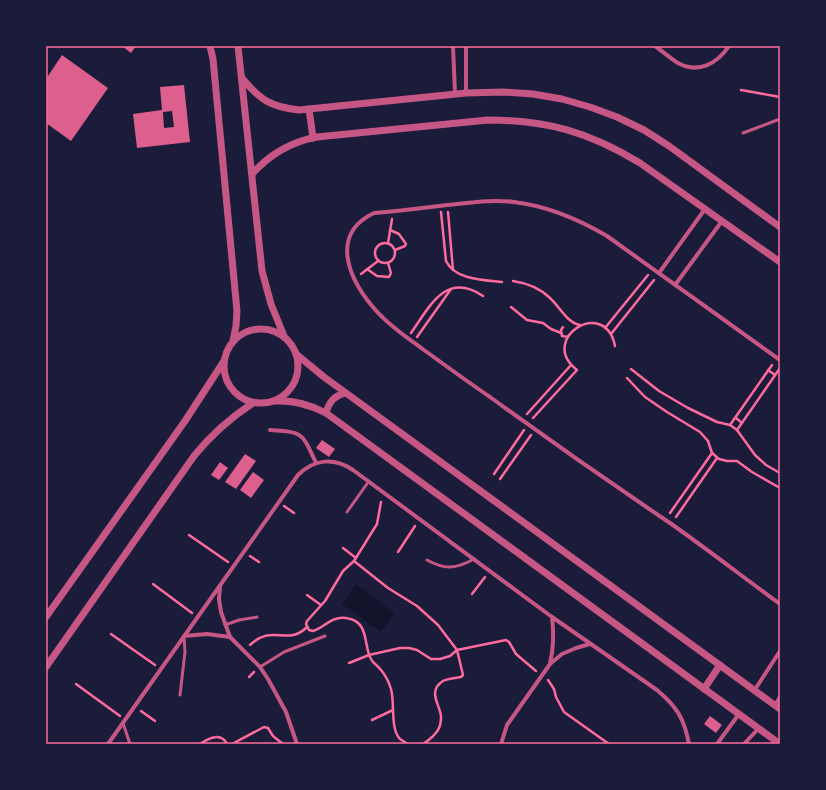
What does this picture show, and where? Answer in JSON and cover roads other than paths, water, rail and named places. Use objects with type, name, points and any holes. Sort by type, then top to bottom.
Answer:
[{"type":"street","points":[[210,46],[213,59],[237,311],[233,341],[224,361],[224,372],[227,383],[234,392],[242,399],[253,403],[268,403],[288,400],[314,407],[326,413],[780,744]]},
{"type":"street","points":[[238,46],[262,270],[271,304],[284,336]]},
{"type":"street","points":[[453,46],[455,94]]},
{"type":"street","points":[[466,46],[466,93]]},
{"type":"street","points":[[655,46],[678,63],[691,67],[704,67],[716,61],[729,46]]},
{"type":"street","points":[[242,78],[253,91],[266,101],[282,108],[299,110],[466,93],[504,92],[533,94],[583,105],[618,118],[644,130],[669,146],[780,227]]},
{"type":"street","points":[[309,109],[313,138]]},
{"type":"street","points":[[252,174],[274,153],[288,146],[313,138],[488,120],[534,122],[578,133],[600,141],[620,151],[640,163],[780,262]]},
{"type":"street","points":[[778,359],[608,236],[586,223],[562,213],[538,206],[513,202],[488,201],[374,213],[364,218],[350,235],[347,246],[347,257],[355,279],[366,297],[383,318],[408,338],[527,424],[671,524],[780,604]]},
{"type":"street","points":[[659,273],[705,209]]},
{"type":"street","points":[[675,285],[722,221]]},
{"type":"street","points":[[233,341],[242,334],[263,328],[274,331],[284,336],[289,341],[296,354],[298,365],[297,376],[292,387],[275,401]]},
{"type":"street","points":[[296,354],[345,393],[777,707],[780,697]]},
{"type":"street","points":[[46,617],[185,420],[224,361]]},
{"type":"street","points":[[326,413],[330,402],[345,393]]},
{"type":"street","points":[[46,667],[194,456],[221,427],[253,403]]},
{"type":"street","points":[[270,430],[293,432],[301,435],[306,441],[316,463]]},
{"type":"street","points":[[108,744],[298,475],[304,469],[316,463],[329,461],[346,465],[369,481],[590,644],[657,690],[669,700],[679,713],[686,727],[689,744]]},
{"type":"street","points":[[220,586],[219,599],[225,625],[230,637],[245,650],[260,667],[278,695],[286,712],[297,744]]},
{"type":"street","points":[[550,664],[554,632],[552,616]]},
{"type":"street","points":[[184,636],[207,634],[230,637]]},
{"type":"street","points":[[501,744],[507,725],[550,664],[562,654],[590,644]]},
{"type":"street","points":[[754,691],[780,651]]},
{"type":"street","points":[[704,689],[720,666]]},
{"type":"street","points":[[719,744],[739,714]]},
{"type":"street","points":[[744,744],[758,729]]},
{"type":"lane","points":[[743,133],[780,119]]},
{"type":"lane","points":[[347,512],[369,481]]},
{"type":"lane","points":[[427,560],[438,566],[451,568],[463,565],[474,559]]},
{"type":"lane","points":[[225,625],[239,620],[257,617]]},
{"type":"lane","points":[[180,695],[185,652],[184,636]]},
{"type":"lane","points":[[260,667],[284,652],[325,636]]},
{"type":"lane","points":[[124,721],[130,744]]}]
